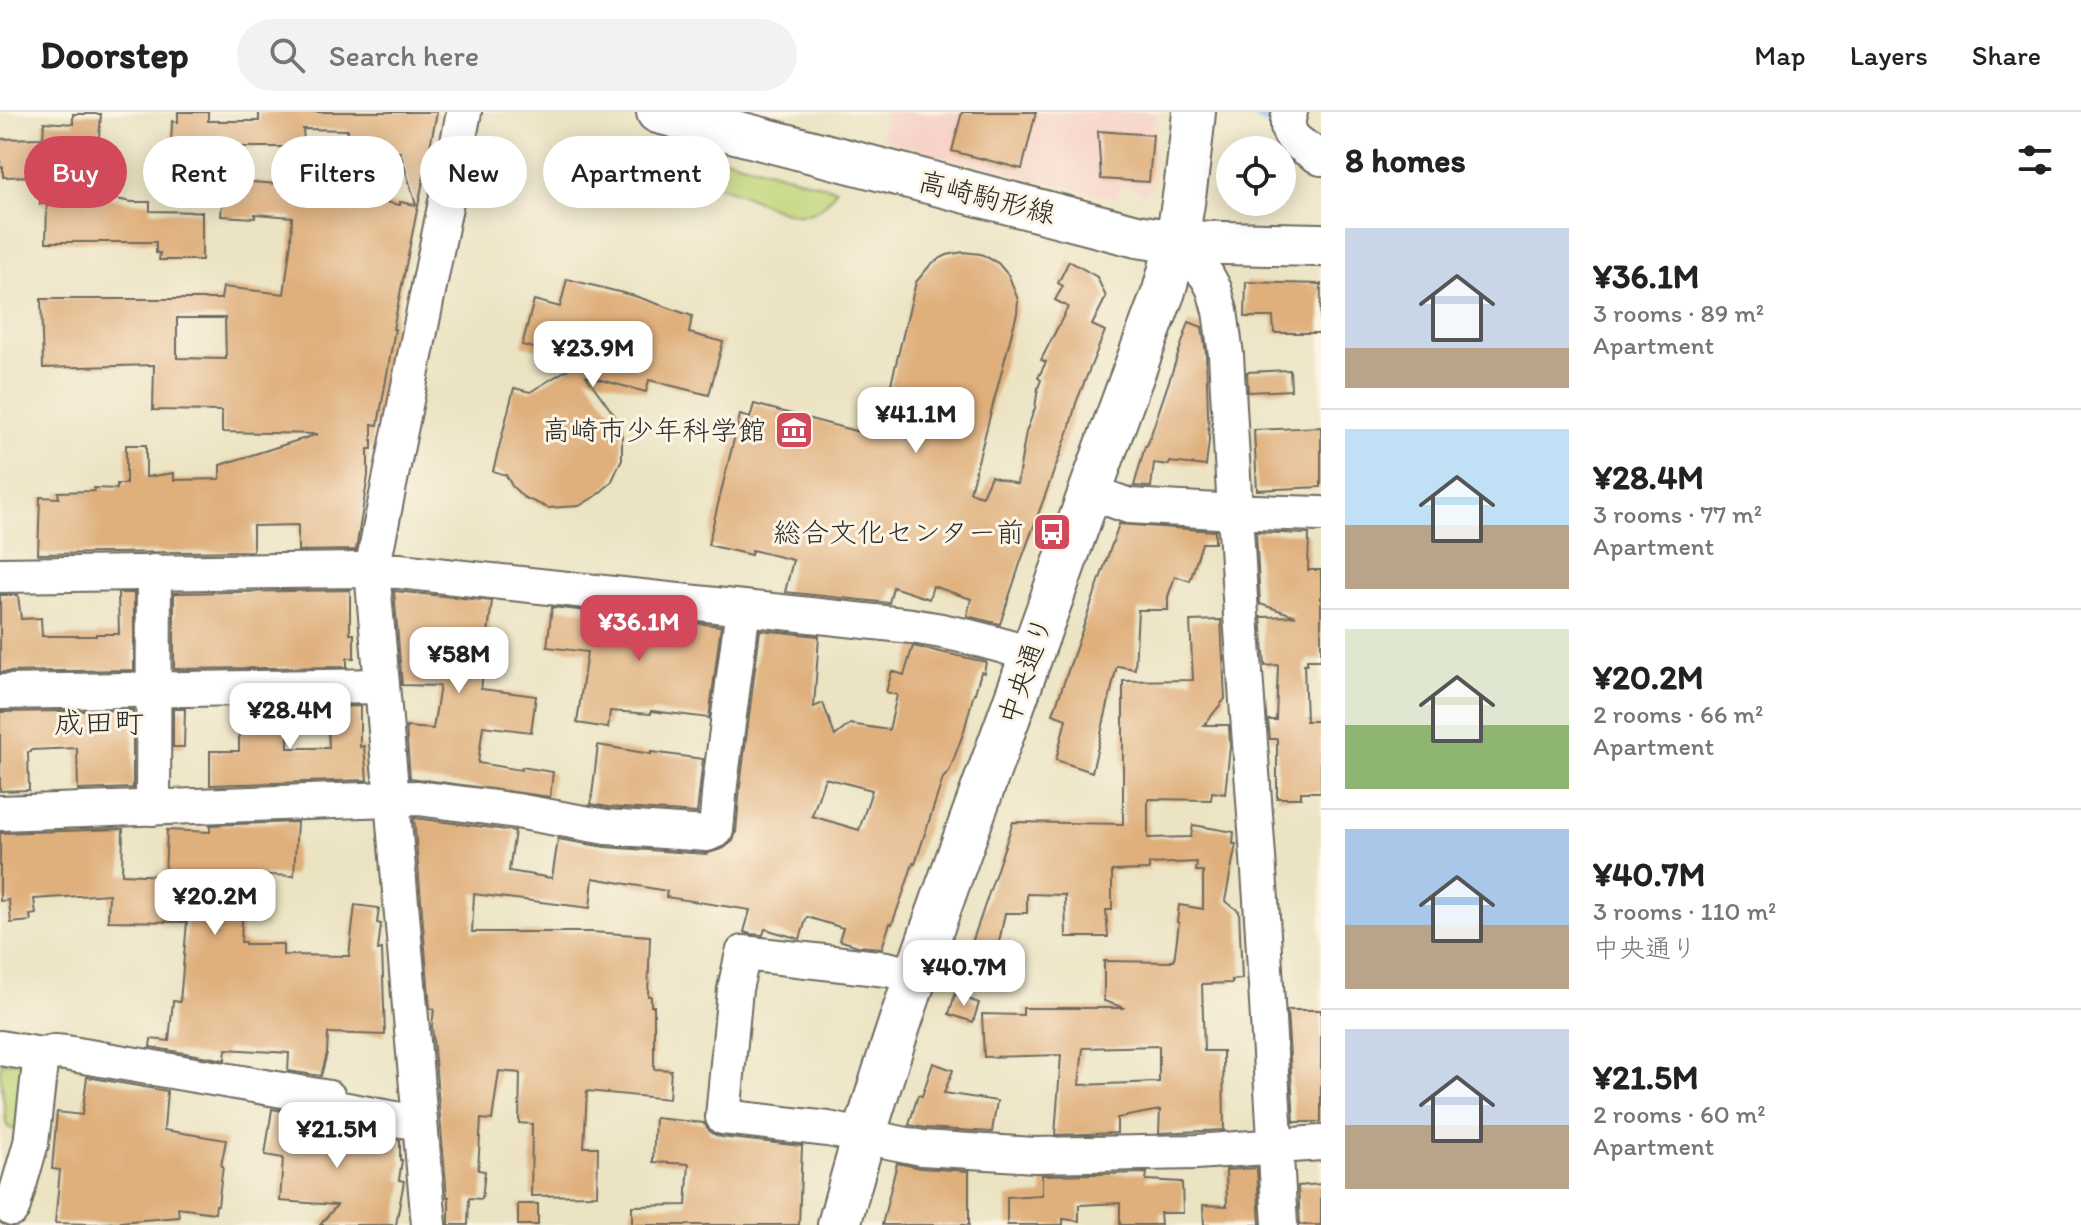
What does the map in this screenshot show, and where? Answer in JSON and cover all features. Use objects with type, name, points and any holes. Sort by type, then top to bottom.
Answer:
[{"type":"main road","name":"高崎駒形線","points":[[658,112],[1137,236],[1177,242],[1321,245]]},
{"type":"main road","name":"中央通り","points":[[839,1225],[863,1135],[917,976],[1164,291],[1177,242],[1194,112]]},
{"type":"street","points":[[429,1225],[372,570],[464,112]]},
{"type":"street","points":[[1290,112],[1288,133],[1321,158]]},
{"type":"street","points":[[1177,242],[1207,276],[1214,289],[1226,355],[1280,1225]]},
{"type":"street","points":[[1090,492],[1129,506],[1321,514]]},
{"type":"street","points":[[0,575],[399,571],[952,632],[1031,655]]},
{"type":"street","points":[[153,808],[154,572]]},
{"type":"street","points":[[0,813],[418,798],[606,827],[707,834],[716,830],[743,608]]},
{"type":"street","points":[[0,692],[382,686]]},
{"type":"street","points":[[917,976],[887,969],[743,953],[735,989],[723,1117],[828,1129],[922,1148],[1035,1155],[1236,1149],[1321,1143]]},
{"type":"street","points":[[0,1048],[41,1055],[66,1053],[275,1088],[329,1098],[331,1107],[419,1122]]},
{"type":"street","points":[[13,1217],[31,1143],[41,1055]]},
{"type":"street","points":[[0,1164],[13,1217]]},
{"type":"shaded area","points":[[886,112],[1158,112],[1152,186],[1143,195],[1132,185],[1120,184],[1118,200],[948,157],[882,138]]},
{"type":"green space","points":[[730,160],[836,189],[828,202],[808,214],[786,212],[730,190]]},
{"type":"green space","points":[[2,1062],[24,1063],[19,1128],[7,1126],[0,1070]]},
{"type":"building","points":[[178,112],[208,112],[208,121],[259,121],[259,112],[437,112],[432,136],[420,136],[420,196],[393,329],[378,425],[372,424],[372,449],[368,449],[368,476],[356,550],[298,551],[298,525],[253,526],[253,551],[38,554],[40,497],[59,498],[58,492],[117,489],[117,484],[126,484],[126,445],[146,445],[146,477],[174,473],[174,480],[220,479],[220,465],[318,434],[222,432],[222,411],[153,410],[154,365],[43,368],[41,299],[221,299],[223,287],[284,294],[292,217],[255,214],[255,218],[221,216],[222,208],[255,208],[255,182],[271,184],[271,208],[404,208],[404,203],[416,205],[404,165],[404,136],[348,136],[348,130],[303,129],[304,136],[271,136],[271,147],[255,147],[255,136],[171,136],[172,121],[178,122]],"holes":[[[177,318],[225,318],[226,359],[177,358]]]},
{"type":"building","points":[[962,112],[1036,112],[1022,169],[952,151]]},
{"type":"building","points":[[73,114],[101,114],[99,136],[43,136],[44,122],[73,124]]},
{"type":"building","points":[[1098,131],[1153,135],[1149,182],[1101,179]]},
{"type":"building","points":[[24,138],[24,176],[3,177],[0,139]]},
{"type":"building","points":[[127,201],[143,202],[143,208],[150,208],[150,211],[202,212],[202,260],[159,260],[156,242],[46,242],[47,208],[127,208]]},
{"type":"building","name":"高崎市少年科学館","points":[[963,252],[981,254],[998,263],[1009,276],[1018,300],[970,492],[982,496],[991,476],[1017,484],[1026,432],[1041,380],[1038,378],[1046,362],[1041,360],[1068,307],[1055,300],[1063,286],[1058,283],[1069,261],[1097,277],[1106,297],[1092,325],[1105,331],[1076,403],[1000,624],[967,616],[971,599],[933,586],[929,599],[893,587],[889,603],[785,592],[793,560],[752,550],[751,555],[708,545],[740,415],[750,418],[754,404],[878,437],[916,282],[931,264],[947,255]]},
{"type":"building","points":[[567,279],[635,296],[692,316],[689,333],[723,342],[709,395],[649,380],[646,392],[586,376],[619,425],[622,459],[611,483],[596,496],[579,506],[548,508],[523,497],[506,475],[493,471],[514,388],[530,392],[578,363],[548,356],[549,352],[522,345],[534,300],[560,307]]},
{"type":"building","points":[[1246,282],[1321,284],[1320,333],[1274,333],[1273,317],[1245,317]]},
{"type":"building","points":[[1189,322],[1202,327],[1206,354],[1209,441],[1206,466],[1154,463],[1151,487],[1134,486],[1145,446]]},
{"type":"building","points":[[1290,370],[1291,390],[1248,392],[1247,372]]},
{"type":"building","points":[[1321,427],[1321,487],[1257,490],[1254,430]]},
{"type":"building","points":[[1119,524],[1215,531],[1215,543],[1202,543],[1190,581],[1175,576],[1168,597],[1168,610],[1138,610],[1135,669],[1117,666],[1092,772],[1056,760],[1066,719],[1053,714]]},
{"type":"building","points":[[1256,532],[1309,534],[1308,570],[1321,570],[1321,660],[1307,660],[1304,664],[1306,721],[1321,721],[1321,792],[1301,792],[1301,798],[1277,798],[1277,739],[1270,739],[1268,720],[1276,720],[1278,665],[1265,666],[1261,617],[1296,616],[1260,604]]},
{"type":"building","points":[[350,590],[350,634],[354,634],[354,658],[347,658],[347,667],[174,669],[174,593]]},
{"type":"building","points":[[394,591],[492,601],[481,689],[536,696],[531,732],[483,726],[478,763],[553,772],[550,797],[410,778],[406,727],[433,729],[440,686],[402,685]]},
{"type":"building","points":[[118,593],[134,593],[134,670],[0,672],[0,595],[18,595],[21,619],[41,618],[42,636],[96,636],[119,634]]},
{"type":"building","points":[[552,607],[721,626],[709,718],[651,711],[651,714],[610,711],[608,728],[577,723],[587,652],[547,647]]},
{"type":"building","points":[[1221,620],[1225,699],[1204,725],[1229,725],[1225,794],[1212,792],[1211,800],[1148,799],[1148,838],[1191,837],[1193,825],[1234,832],[1233,844],[1236,844],[1225,901],[1239,911],[1242,979],[1232,980],[1232,983],[1202,984],[1204,1051],[1223,1051],[1224,1130],[1159,1133],[1160,1110],[1117,1118],[1117,1133],[1055,1135],[1061,1055],[984,1057],[982,1014],[1023,1015],[1023,1008],[1125,1008],[1104,1001],[1104,961],[1174,961],[1179,905],[1203,909],[1203,871],[1196,871],[1197,862],[1149,864],[1149,870],[1112,871],[1112,910],[1106,910],[1108,937],[1066,937],[1065,895],[1027,894],[1027,913],[1005,913],[994,967],[967,958],[1013,822],[1123,824],[1123,681],[1193,680],[1190,621]],"holes":[[[1159,1046],[1159,1082],[1079,1085],[1083,1048]]]},
{"type":"building","points":[[760,630],[819,636],[814,707],[823,703],[835,736],[850,724],[889,730],[897,695],[886,692],[892,671],[904,675],[913,646],[986,662],[964,731],[949,772],[943,778],[915,864],[882,948],[858,946],[839,940],[843,928],[807,917],[800,939],[765,929],[763,935],[750,934],[744,932],[750,910],[666,897],[667,891],[593,878],[590,908],[474,894],[472,932],[591,932],[650,936],[648,996],[651,996],[651,1006],[654,1006],[654,1069],[671,1070],[669,1099],[587,1091],[584,1147],[598,1147],[597,1195],[531,1196],[532,1124],[519,1123],[520,1073],[499,1071],[492,1120],[481,1119],[478,1170],[485,1171],[482,1199],[469,1198],[468,1225],[449,1225],[432,1026],[434,1009],[430,1008],[414,818],[515,831],[509,871],[552,878],[558,839],[605,847],[706,854],[724,848],[733,841],[736,832]],"holes":[[[825,778],[872,790],[859,830],[812,816]]]},
{"type":"building","points":[[360,706],[360,747],[364,746],[367,780],[210,785],[210,751],[239,751],[239,708],[288,707],[288,748],[329,748],[327,707]]},
{"type":"building","points":[[173,709],[185,709],[184,747],[173,747]]},
{"type":"building","points":[[133,710],[133,788],[78,790],[77,748],[31,750],[28,752],[29,790],[0,791],[0,712]]},
{"type":"building","points":[[598,745],[703,759],[697,813],[591,804]]},
{"type":"building","points":[[297,822],[294,876],[244,874],[241,942],[283,944],[283,955],[349,956],[355,905],[379,908],[377,923],[381,924],[378,950],[382,949],[385,1035],[328,1033],[321,1076],[288,1071],[289,1053],[226,1049],[225,1060],[150,1047],[151,1039],[169,1041],[173,1001],[180,1002],[187,922],[108,921],[109,894],[34,899],[36,914],[30,915],[31,921],[11,923],[9,900],[0,901],[0,833],[123,829],[122,874],[165,876],[167,830],[210,832],[210,825]]},
{"type":"building","points":[[955,994],[979,1003],[973,1022],[949,1014]]},
{"type":"building","points":[[1287,1010],[1321,1010],[1321,1122],[1294,1122]]},
{"type":"building","points":[[933,1063],[953,1070],[944,1093],[997,1101],[992,1132],[909,1125],[918,1095],[922,1096]]},
{"type":"building","points":[[87,1077],[167,1091],[164,1130],[226,1140],[215,1213],[178,1208],[179,1217],[95,1224],[55,1223],[60,1170],[52,1169],[57,1112],[82,1115]]},
{"type":"building","points":[[272,1109],[314,1116],[327,1127],[400,1140],[402,1160],[399,1180],[404,1181],[396,1225],[320,1225],[337,1205],[280,1201],[283,1158],[265,1155]]},
{"type":"building","points":[[655,1118],[704,1123],[711,1133],[721,1137],[802,1146],[799,1225],[632,1225],[632,1206],[686,1205],[689,1164],[653,1162]]},
{"type":"building","points":[[897,1163],[969,1171],[969,1225],[882,1225]]},
{"type":"building","points":[[1257,1168],[1260,1225],[1204,1225],[1203,1205],[1227,1206],[1226,1170]]},
{"type":"building","points":[[1147,1173],[1146,1180],[1182,1182],[1183,1213],[1160,1213],[1161,1225],[1120,1225],[1120,1203],[1079,1205],[1079,1221],[1063,1219],[1063,1225],[1007,1225],[1007,1197],[1042,1195],[1042,1175]]},
{"type":"building","points":[[1321,1184],[1321,1225],[1300,1225],[1298,1186]]},
{"type":"building","points":[[518,1204],[538,1204],[538,1225],[518,1225]]},
{"type":"waterway","points":[[1252,112],[1264,121]]},
{"type":"place","name":"高崎市少年科学館","points":[[794,430]]},
{"type":"place","name":"総合文化センター前","points":[[1052,532]]},
{"type":"district","name":"成田町","points":[[99,723]]}]
